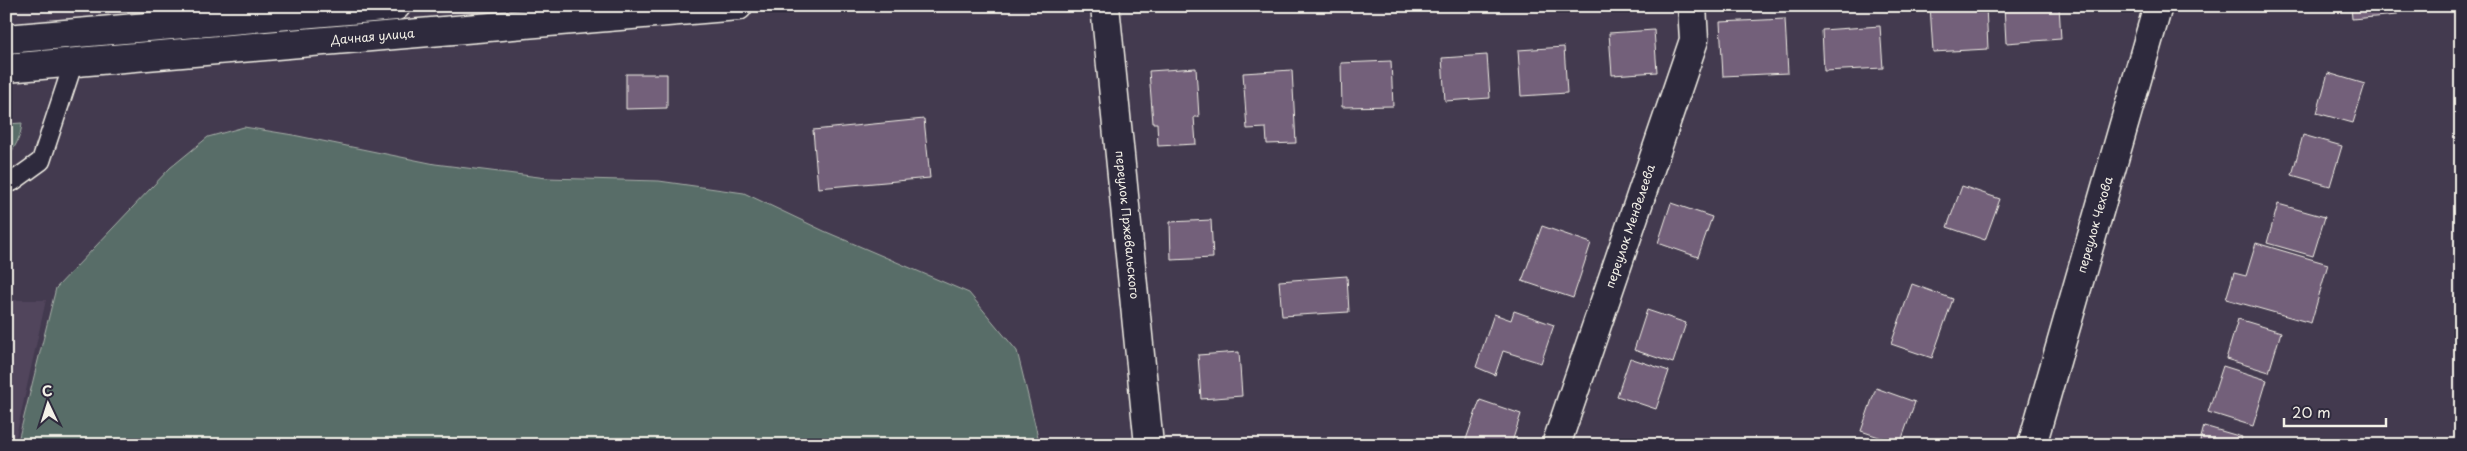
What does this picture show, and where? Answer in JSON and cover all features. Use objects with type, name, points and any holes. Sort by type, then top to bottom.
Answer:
[{"type":"street","points":[[6,39],[396,6]]},
{"type":"street","name":"Дачная улица","points":[[6,68],[738,6]]},
{"type":"street","name":"переулок Пржевальского","points":[[1105,6],[1149,445]]},
{"type":"street","name":"переулок Менделеева","points":[[1556,445],[1694,40],[1692,6]]},
{"type":"street","name":"переулок Чехова","points":[[2032,445],[2158,6]]},
{"type":"lane","points":[[6,182],[12,182],[41,161],[74,62]]},
{"type":"shaded area","points":[[6,6],[74,6],[6,10]]},
{"type":"shaded area","points":[[6,300],[46,300],[14,445],[6,445]]},
{"type":"green space","points":[[22,123],[17,142],[6,159],[6,124]]},
{"type":"green space","points":[[244,127],[435,164],[547,178],[659,181],[744,193],[824,231],[969,293],[1017,351],[1040,445],[17,445],[56,288],[170,168],[208,137]]},
{"type":"building","points":[[1930,6],[1986,6],[1988,49],[1933,52]]},
{"type":"building","points":[[2004,6],[2059,6],[2061,39],[2006,43]]},
{"type":"building","points":[[2351,6],[2396,6],[2397,15],[2352,19]]},
{"type":"building","points":[[1785,19],[1788,73],[1723,76],[1720,22]]},
{"type":"building","points":[[1880,26],[1883,68],[1824,71],[1822,30]]},
{"type":"building","points":[[1654,30],[1657,72],[1612,75],[1609,33]]},
{"type":"building","points":[[1564,47],[1567,93],[1521,96],[1518,50]]},
{"type":"building","points":[[1487,55],[1490,98],[1445,101],[1442,58]]},
{"type":"building","points":[[1391,61],[1393,106],[1342,107],[1341,63]]},
{"type":"building","points":[[1196,68],[1199,117],[1194,117],[1196,144],[1158,146],[1157,123],[1153,123],[1149,71]]},
{"type":"building","points":[[1292,70],[1296,143],[1267,144],[1266,128],[1247,129],[1243,73]]},
{"type":"building","points":[[2328,73],[2365,84],[2353,123],[2317,113]]},
{"type":"building","points":[[626,74],[667,74],[667,108],[626,109]]},
{"type":"building","points":[[924,119],[930,178],[818,188],[813,130]]},
{"type":"building","points":[[2303,135],[2342,146],[2330,186],[2292,175]]},
{"type":"building","points":[[1962,186],[2000,199],[1985,240],[1947,227]]},
{"type":"building","points":[[1671,203],[1712,217],[1698,257],[1658,243]]},
{"type":"building","points":[[2278,204],[2325,217],[2313,256],[2267,243]]},
{"type":"building","points":[[1211,220],[1213,258],[1171,260],[1170,222]]},
{"type":"building","points":[[1542,226],[1591,243],[1573,298],[1522,281]]},
{"type":"building","points":[[2256,243],[2328,264],[2311,323],[2226,299],[2234,273],[2246,276]]},
{"type":"building","points":[[1347,276],[1349,312],[1282,316],[1279,281]]},
{"type":"building","points":[[1912,284],[1953,299],[1932,358],[1891,344]]},
{"type":"building","points":[[1647,310],[1686,323],[1673,363],[1634,350]]},
{"type":"building","points":[[1514,311],[1554,325],[1541,363],[1503,351],[1495,375],[1476,367],[1494,314],[1511,320]]},
{"type":"building","points":[[2238,319],[2281,332],[2269,372],[2226,359]]},
{"type":"building","points":[[1239,352],[1242,396],[1201,399],[1198,355]]},
{"type":"building","points":[[1630,358],[1669,371],[1656,409],[1617,396]]},
{"type":"building","points":[[2223,366],[2267,380],[2253,426],[2208,412]]},
{"type":"building","points":[[1876,388],[1915,402],[1900,444],[1861,431]]},
{"type":"building","points":[[1480,400],[1521,414],[1511,445],[1464,445]]},
{"type":"building","points":[[2204,426],[2242,437],[2240,445],[2199,445]]}]
